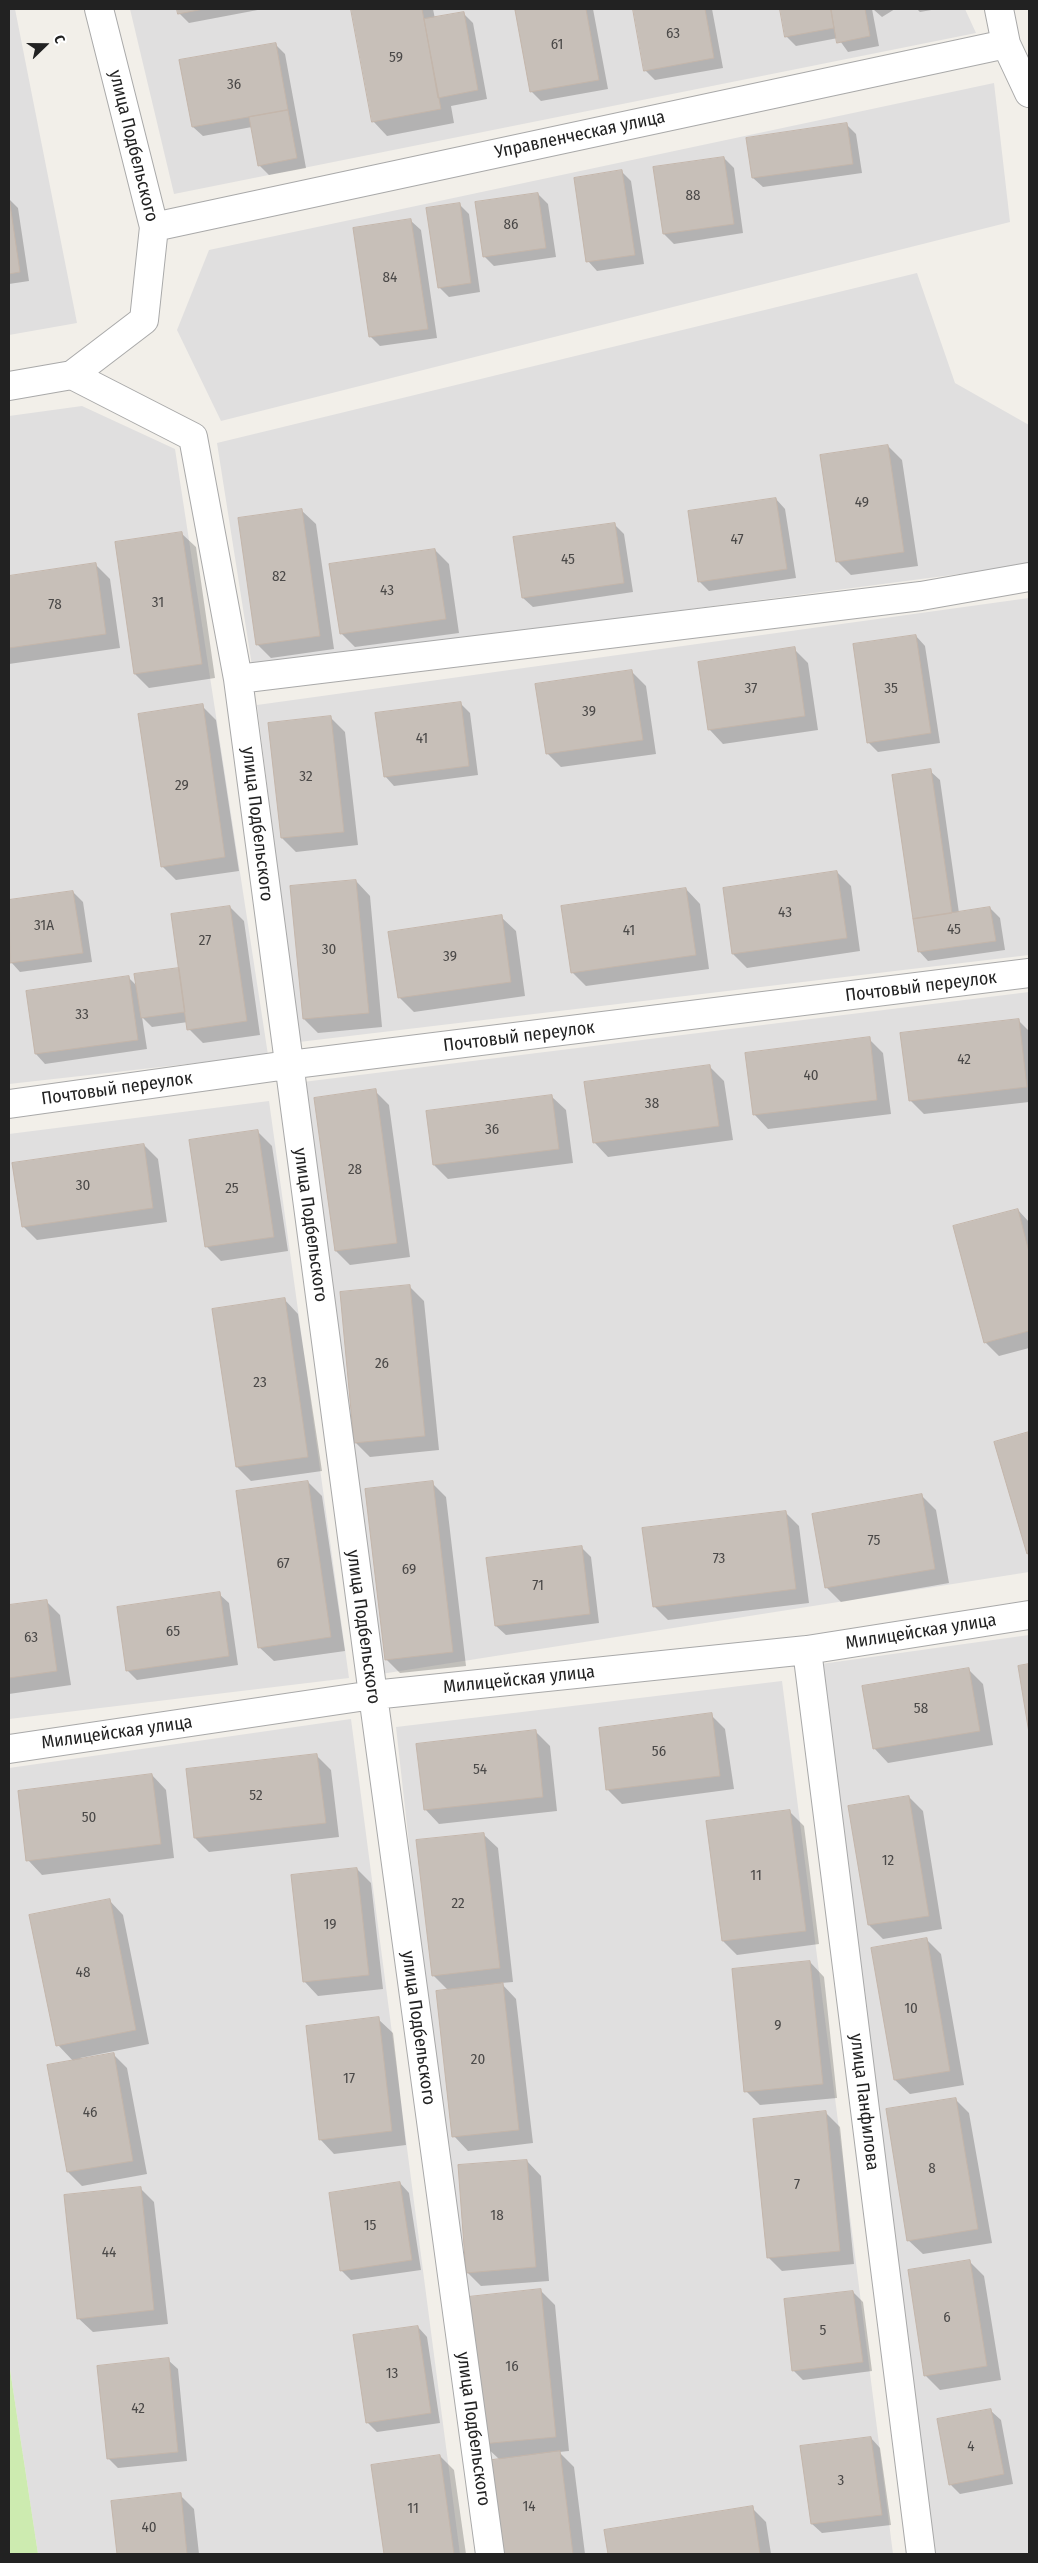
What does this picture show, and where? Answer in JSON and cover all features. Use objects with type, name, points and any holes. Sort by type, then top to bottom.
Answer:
[{"type":"street","name":"улица Подбельского","points":[[99,9],[154,227],[144,320],[72,375],[192,437],[238,679],[372,1695],[490,2554]]},
{"type":"street","points":[[999,9],[1006,44],[1029,93]]},
{"type":"street","name":"Управленческая улица","points":[[154,227],[1006,44]]},
{"type":"street","points":[[9,386],[72,375]]},
{"type":"street","points":[[238,679],[921,596],[1029,577]]},
{"type":"street","name":"Почтовый переулок","points":[[9,1104],[288,1065],[1029,973]]},
{"type":"street","name":"Милицейская улица","points":[[9,1749],[372,1695],[807,1650],[1029,1615]]},
{"type":"street","name":"улица Панфилова","points":[[807,1650],[920,2554]]},
{"type":"shaded area","points":[[9,9],[15,9],[77,323],[9,335]]},
{"type":"shaded area","points":[[130,9],[965,9],[976,33],[174,194]]},
{"type":"shaded area","points":[[994,83],[1010,222],[221,421],[177,330],[209,250]]},
{"type":"shaded area","points":[[917,273],[955,383],[1029,425],[1029,565],[252,666],[217,443]]},
{"type":"shaded area","points":[[82,406],[175,449],[268,1055],[9,1084],[9,416]]},
{"type":"shaded area","points":[[1029,598],[1029,955],[299,1042],[257,705]]},
{"type":"shaded area","points":[[1029,992],[1029,1572],[381,1674],[303,1082]]},
{"type":"shaded area","points":[[269,1101],[349,1678],[9,1719],[9,1134]]},
{"type":"shaded area","points":[[1029,1635],[1029,2554],[932,2554],[821,1664]]},
{"type":"shaded area","points":[[782,1681],[893,2554],[488,2554],[396,1727]]},
{"type":"shaded area","points":[[351,1719],[460,2554],[38,2554],[9,2363],[9,1768]]},
{"type":"green space","points":[[9,2363],[38,2554],[9,2554]]},
{"type":"building","points":[[177,9],[204,9],[178,14]]},
{"type":"building","points":[[351,9],[422,9],[441,109],[372,122]]},
{"type":"building","points":[[586,9],[599,80],[530,92],[515,10]]},
{"type":"building","points":[[633,9],[705,9],[714,58],[644,71]]},
{"type":"building","points":[[780,9],[831,9],[834,28],[785,37]]},
{"type":"building","points":[[831,9],[865,9],[870,36],[837,43]]},
{"type":"building","points":[[464,12],[478,90],[438,98],[424,19]]},
{"type":"building","points":[[276,43],[288,110],[192,127],[179,60]]},
{"type":"building","points":[[288,110],[297,158],[258,166],[249,117]]},
{"type":"building","points":[[847,123],[853,164],[752,178],[746,138]]},
{"type":"building","points":[[724,157],[734,224],[663,234],[653,167]]},
{"type":"building","points":[[622,170],[635,255],[586,262],[574,178]]},
{"type":"building","points":[[538,193],[546,248],[483,257],[475,202]]},
{"type":"building","points":[[9,197],[20,272],[9,274]]},
{"type":"building","points":[[460,203],[471,283],[438,288],[426,208]]},
{"type":"building","points":[[411,219],[428,329],[369,337],[353,228]]},
{"type":"building","points":[[888,445],[904,552],[836,562],[820,455]]},
{"type":"building","points":[[776,498],[787,569],[698,582],[688,511]]},
{"type":"building","points":[[302,509],[320,636],[256,645],[238,518]]},
{"type":"building","points":[[615,523],[624,583],[522,598],[513,537]]},
{"type":"building","points":[[182,532],[202,664],[134,674],[115,542]]},
{"type":"building","points":[[435,549],[446,619],[340,634],[329,564]]},
{"type":"building","points":[[96,563],[106,634],[9,648],[9,576]]},
{"type":"building","points":[[916,635],[931,733],[867,743],[853,644]]},
{"type":"building","points":[[795,647],[805,716],[708,730],[698,662]]},
{"type":"building","points":[[632,670],[643,740],[546,754],[535,684]]},
{"type":"building","points":[[461,702],[469,766],[384,777],[375,713]]},
{"type":"building","points":[[203,704],[225,857],[161,867],[138,714]]},
{"type":"building","points":[[331,716],[344,832],[281,838],[268,723]]},
{"type":"building","points":[[931,769],[952,913],[913,919],[892,775]]},
{"type":"building","points":[[837,871],[847,938],[732,954],[723,888]]},
{"type":"building","points":[[356,880],[369,1013],[303,1019],[290,886]]},
{"type":"building","points":[[686,888],[696,955],[571,973],[561,906]]},
{"type":"building","points":[[73,891],[83,953],[10,963],[9,900]]},
{"type":"building","points":[[230,906],[247,1021],[187,1030],[171,914]]},
{"type":"building","points":[[990,907],[996,941],[918,952],[913,919]]},
{"type":"building","points":[[502,915],[511,982],[398,998],[388,932]]},
{"type":"building","points":[[179,968],[185,1012],[141,1018],[134,974]]},
{"type":"building","points":[[129,976],[138,1040],[35,1054],[26,991]]},
{"type":"building","points":[[1019,1019],[1027,1087],[909,1101],[900,1033]]},
{"type":"building","points":[[870,1037],[877,1100],[753,1115],[745,1053]]},
{"type":"building","points":[[710,1065],[719,1126],[593,1143],[584,1082]]},
{"type":"building","points":[[376,1089],[397,1243],[335,1251],[314,1098]]},
{"type":"building","points":[[552,1095],[559,1149],[433,1165],[426,1111]]},
{"type":"building","points":[[258,1130],[274,1237],[205,1247],[189,1140]]},
{"type":"building","points":[[144,1144],[153,1208],[22,1227],[12,1163]]},
{"type":"building","points":[[1018,1209],[1029,1252],[1029,1331],[984,1343],[953,1226]]},
{"type":"building","points":[[410,1285],[425,1436],[354,1443],[340,1292]]},
{"type":"building","points":[[285,1298],[308,1457],[236,1467],[212,1309]]},
{"type":"building","points":[[1029,1432],[1029,1553],[1027,1554],[994,1442]]},
{"type":"building","points":[[308,1481],[331,1637],[258,1648],[236,1491]]},
{"type":"building","points":[[433,1481],[453,1652],[385,1660],[365,1489]]},
{"type":"building","points":[[922,1494],[935,1569],[825,1588],[812,1514]]},
{"type":"building","points":[[786,1511],[796,1589],[653,1607],[642,1528]]},
{"type":"building","points":[[582,1546],[590,1614],[495,1626],[486,1558]]},
{"type":"building","points":[[220,1592],[229,1656],[126,1671],[117,1607]]},
{"type":"building","points":[[47,1600],[57,1671],[9,1678],[9,1605]]},
{"type":"building","points":[[1029,1664],[1029,1733],[1018,1666]]},
{"type":"building","points":[[969,1668],[980,1731],[873,1749],[862,1686]]},
{"type":"building","points":[[712,1713],[720,1776],[606,1790],[599,1728]]},
{"type":"building","points":[[536,1730],[543,1797],[424,1810],[416,1744]]},
{"type":"building","points":[[317,1754],[326,1823],[194,1838],[186,1769]]},
{"type":"building","points":[[152,1774],[161,1844],[26,1861],[18,1791]]},
{"type":"building","points":[[909,1796],[929,1916],[868,1925],[848,1806]]},
{"type":"building","points":[[790,1810],[806,1931],[722,1941],[706,1821]]},
{"type":"building","points":[[484,1833],[500,1968],[432,1976],[416,1840]]},
{"type":"building","points":[[357,1868],[369,1975],[303,1982],[291,1875]]},
{"type":"building","points":[[110,1899],[136,2030],[56,2046],[29,1915]]},
{"type":"building","points":[[927,1938],[950,2071],[894,2080],[871,1948]]},
{"type":"building","points":[[810,1961],[823,2084],[744,2092],[732,1969]]},
{"type":"building","points":[[503,1983],[519,2130],[452,2137],[436,1991]]},
{"type":"building","points":[[379,2017],[392,2131],[319,2140],[306,2026]]},
{"type":"building","points":[[114,2053],[133,2161],[67,2172],[47,2065]]},
{"type":"building","points":[[956,2098],[978,2229],[907,2241],[886,2109]]},
{"type":"building","points":[[826,2111],[840,2251],[767,2258],[753,2119]]},
{"type":"building","points":[[527,2160],[536,2267],[466,2273],[458,2165]]},
{"type":"building","points":[[400,2182],[412,2260],[340,2271],[329,2193]]},
{"type":"building","points":[[141,2187],[154,2310],[77,2319],[64,2195]]},
{"type":"building","points":[[970,2260],[987,2366],[924,2376],[908,2270]]},
{"type":"building","points":[[541,2289],[556,2437],[482,2444],[468,2297]]},
{"type":"building","points":[[853,2291],[863,2362],[792,2371],[784,2299]]},
{"type":"building","points":[[418,2326],[431,2413],[366,2423],[353,2335]]},
{"type":"building","points":[[169,2358],[178,2452],[107,2459],[97,2366]]},
{"type":"building","points":[[991,2409],[1004,2474],[949,2485],[937,2419]]},
{"type":"building","points":[[871,2437],[882,2515],[811,2524],[800,2446]]},
{"type":"building","points":[[560,2451],[573,2554],[497,2554],[485,2461]]},
{"type":"building","points":[[440,2455],[454,2554],[384,2554],[371,2465]]},
{"type":"building","points":[[181,2493],[187,2554],[117,2554],[111,2501]]},
{"type":"building","points":[[753,2506],[760,2554],[608,2554],[604,2530]]}]
